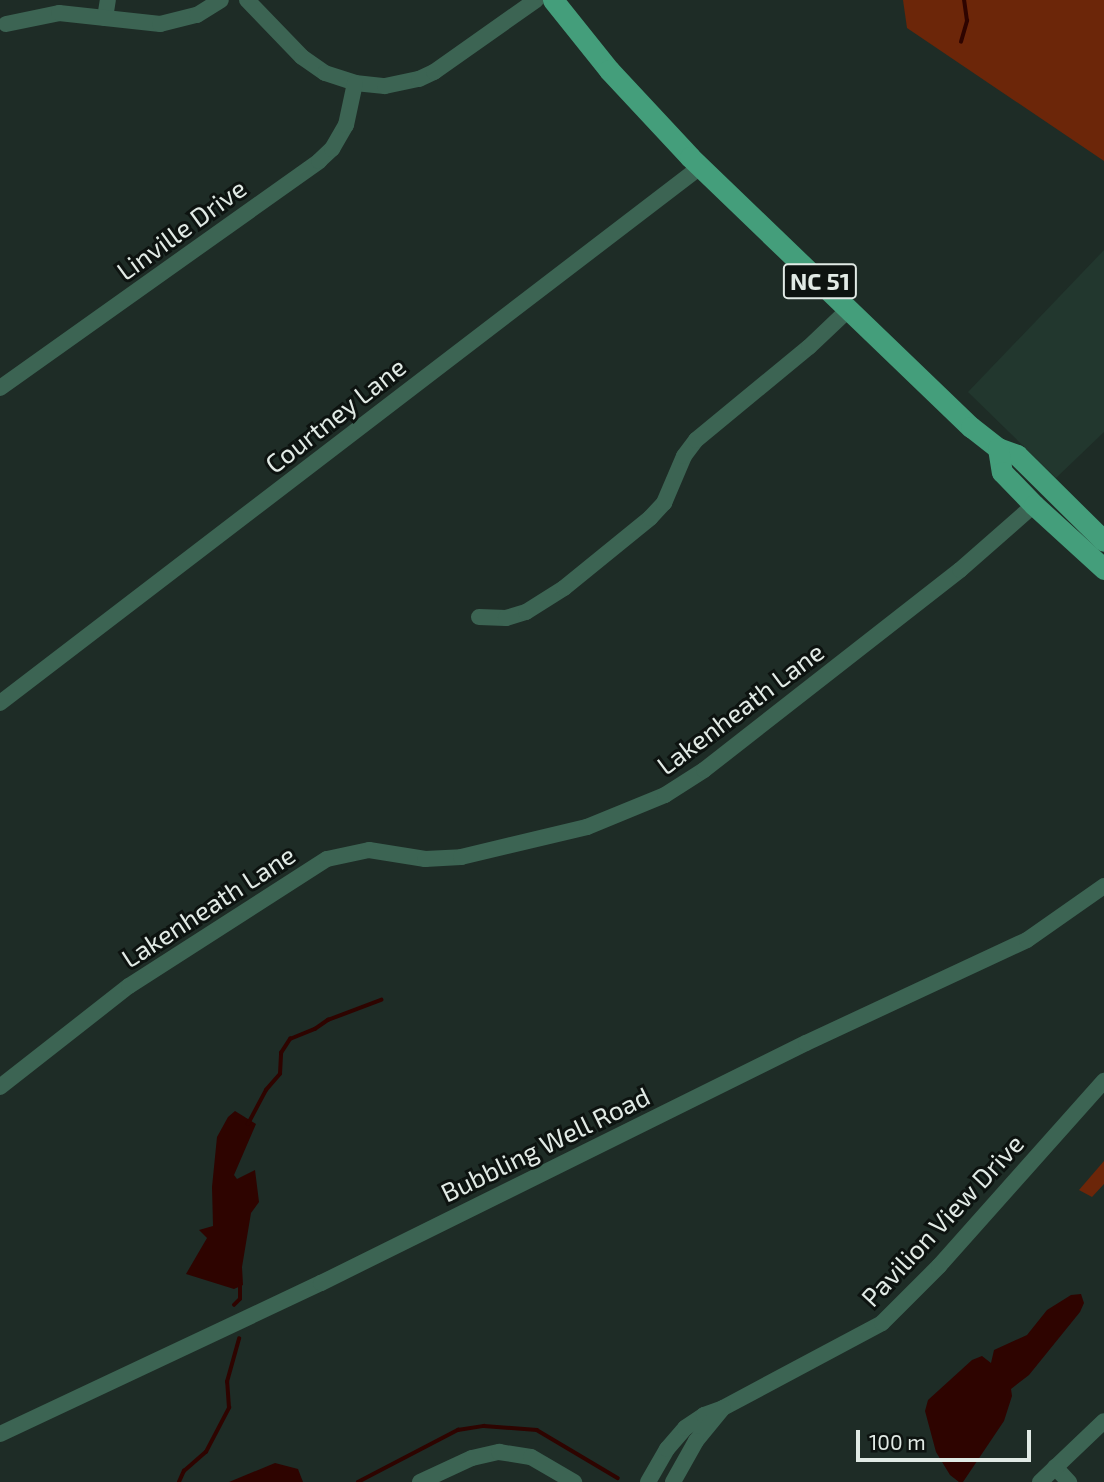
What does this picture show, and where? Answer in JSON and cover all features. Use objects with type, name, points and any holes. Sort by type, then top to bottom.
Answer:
[{"type":"main road","name":"NC 51","points":[[553,0],[608,70],[700,167],[971,427],[998,448],[1017,455],[1104,541]]},
{"type":"main road","points":[[998,448],[1002,472],[1104,569]]},
{"type":"street","points":[[105,18],[107,0]]},
{"type":"street","points":[[6,24],[59,13],[147,24],[177,22],[197,15],[221,0]]},
{"type":"street","points":[[247,0],[302,57],[325,73],[355,83],[386,86],[419,79],[435,72],[536,0]]},
{"type":"street","name":"Linville Drive","points":[[0,388],[319,161],[332,149],[346,125],[355,83]]},
{"type":"street","name":"Courtney Lane","points":[[0,703],[700,167]]},
{"type":"street","points":[[480,617],[506,618],[526,612],[564,588],[650,518],[664,503],[684,456],[696,440],[809,347],[849,309]]},
{"type":"street","name":"Lakenheath Lane","points":[[0,1087],[130,986],[327,859],[369,850],[425,859],[461,857],[587,827],[665,795],[704,769],[949,578],[1034,505]]},
{"type":"street","name":"Bubbling Well Road","points":[[0,1434],[321,1283],[795,1048],[1027,940],[1104,886]]},
{"type":"street","name":"Pavilion View Drive","points":[[648,1482],[685,1428],[704,1415],[723,1408],[882,1323],[939,1266],[1104,1081]]},
{"type":"street","name":"Pavilion View Drive","points":[[673,1482],[696,1441],[723,1408]]},
{"type":"street","points":[[1040,1482],[1104,1420]]},
{"type":"street","points":[[420,1482],[472,1458],[499,1452],[531,1457],[573,1482]]},
{"type":"street","points":[[1055,1467],[1069,1482]]},
{"type":"shaded area","points":[[903,0],[1104,0],[1104,161],[907,28]]},
{"type":"shaded area","points":[[1104,250],[1104,432],[1056,478],[968,392]]},
{"type":"shaded area","points":[[235,1111],[256,1124],[234,1175],[237,1179],[255,1170],[259,1202],[251,1213],[242,1267],[243,1285],[234,1289],[186,1274],[207,1238],[199,1230],[213,1226],[212,1187],[217,1137],[228,1117]]},
{"type":"shaded area","points":[[1104,1161],[1104,1184],[1092,1197],[1079,1190]]},
{"type":"shaded area","points":[[1081,1294],[1084,1303],[1080,1312],[1029,1375],[1011,1389],[1012,1396],[1004,1421],[963,1482],[959,1482],[950,1475],[936,1452],[925,1411],[928,1400],[972,1360],[982,1356],[991,1363],[994,1350],[1027,1335],[1047,1310],[1071,1295]]},
{"type":"shaded area","points":[[275,1463],[298,1469],[303,1482],[229,1482]]},
{"type":"waterway","points":[[961,42],[967,21],[964,0]]},
{"type":"waterway","points":[[248,1124],[266,1090],[280,1074],[281,1053],[290,1039],[315,1029],[328,1020],[381,1000]]},
{"type":"waterway","points":[[234,1305],[240,1299],[240,1283]]},
{"type":"waterway","points":[[179,1482],[184,1471],[206,1452],[229,1408],[227,1382],[239,1339]]},
{"type":"waterway","points":[[358,1482],[458,1430],[484,1426],[537,1430],[618,1478]]}]
